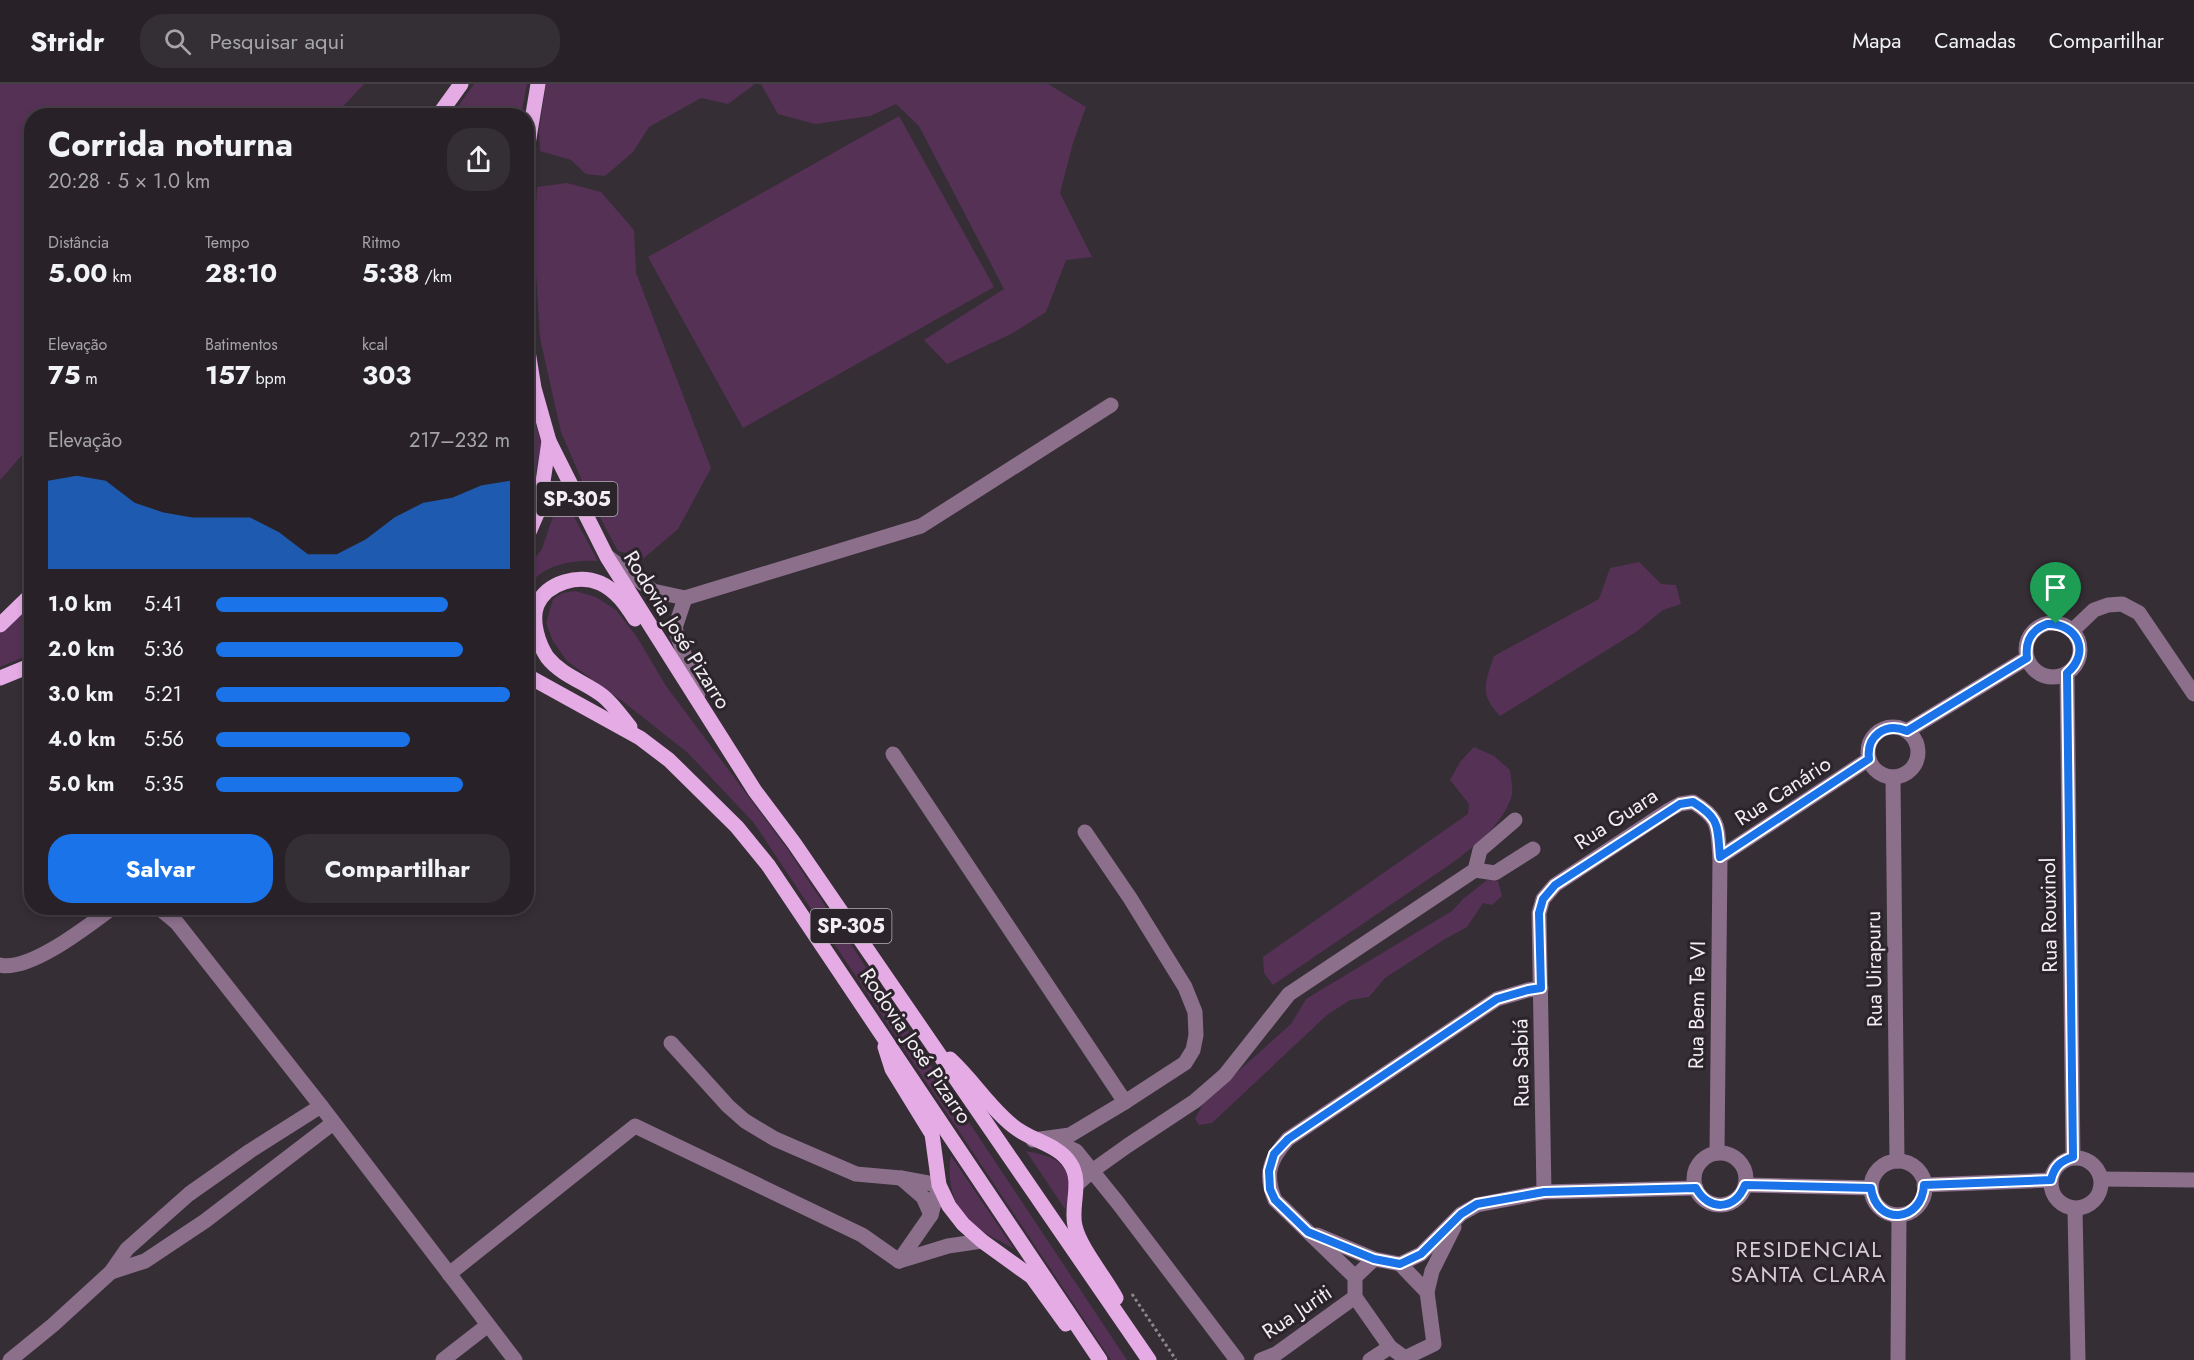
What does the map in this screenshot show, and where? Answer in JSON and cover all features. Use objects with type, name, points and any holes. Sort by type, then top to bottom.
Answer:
[{"type":"main road","points":[[444,108],[461,84]]},
{"type":"main road","points":[[534,108],[538,84]]},
{"type":"main road","points":[[534,394],[549,441],[538,509],[534,519]]},
{"type":"main road","name":"Rodovia José Pizarro","points":[[549,441],[607,557],[703,709],[755,791],[794,843],[928,1039]]},
{"type":"main road","points":[[640,738],[603,696],[565,674],[547,657],[537,637],[534,617],[538,603],[550,590],[562,582],[577,579],[599,582],[611,589],[625,604],[660,658],[687,683]]},
{"type":"main road","points":[[0,625],[24,602]]},
{"type":"main road","points":[[0,678],[24,668]]},
{"type":"main road","name":"Rodovia José Pizarro","points":[[534,679],[640,738],[669,760],[737,827],[768,865],[1099,1360]]},
{"type":"main road","points":[[882,1035],[892,1070],[932,1134],[939,1185],[950,1206],[963,1224],[982,1241],[1032,1277],[1055,1311],[1099,1360]]},
{"type":"main road","points":[[928,1039],[962,1069],[989,1106],[1014,1128],[1033,1140],[1052,1146],[1072,1164],[1076,1185],[1074,1224],[1078,1236],[1110,1287],[1148,1358]]},
{"type":"main road","points":[[928,1039],[1148,1358]]},
{"type":"street","points":[[607,557],[653,591],[685,598],[921,526],[1111,405]]},
{"type":"street","points":[[685,598],[675,628],[703,709]]},
{"type":"street","points":[[2072,631],[2094,610],[2108,605],[2122,604],[2139,613],[2194,694]]},
{"type":"street","points":[[2056,624],[2072,631],[2080,653],[2078,661],[2067,673],[2052,677],[2044,676],[2031,666],[2027,658],[2028,641],[2039,627],[2056,624]]},
{"type":"street","points":[[1907,731],[2027,658]]},
{"type":"street","name":"Rua Rouxinol","points":[[2067,673],[2073,1157]]},
{"type":"street","points":[[1892,727],[1907,731],[1916,744],[1917,759],[1908,772],[1893,777],[1878,772],[1869,759],[1870,744],[1878,732],[1892,727]]},
{"type":"street","points":[[893,754],[1125,1101]]},
{"type":"street","name":"Rua Canário","points":[[1720,857],[1869,759]]},
{"type":"street","name":"Rua Uirapuru","points":[[1893,777],[1896,1161]]},
{"type":"street","name":"Rua Guara","points":[[1543,899],[1555,885],[1680,804],[1693,802],[1706,810],[1717,822],[1720,857]]},
{"type":"street","points":[[1076,1185],[1092,1171],[1195,1101],[1225,1075],[1289,994],[1474,870],[1480,850],[1515,820]]},
{"type":"street","points":[[1033,1140],[1070,1135],[1125,1101],[1185,1062],[1193,1050],[1196,1035],[1195,1012],[1185,987],[1085,832]]},
{"type":"street","points":[[1474,870],[1495,873],[1533,849]]},
{"type":"street","name":"Rua Bem Te VI","points":[[1717,1154],[1720,857]]},
{"type":"street","name":"Rua Sabiá","points":[[1543,899],[1539,913],[1544,1192]]},
{"type":"street","points":[[2,968],[36,957],[66,941],[102,915]]},
{"type":"street","points":[[167,915],[177,923],[321,1106],[515,1360]]},
{"type":"street","points":[[1434,1344],[1406,1359],[1390,1347],[1355,1297],[1355,1276],[1275,1200],[1270,1189],[1269,1171],[1274,1154],[1288,1139],[1497,999],[1541,988]]},
{"type":"street","points":[[671,1042],[728,1106],[745,1121],[775,1139],[856,1174],[901,1178],[939,1185],[931,1215],[900,1261]]},
{"type":"street","points":[[10,1360],[53,1325],[111,1272],[127,1249],[189,1194],[250,1151],[321,1106]]},
{"type":"street","points":[[111,1272],[145,1261],[205,1221],[333,1123]]},
{"type":"street","points":[[449,1274],[635,1126],[862,1235],[900,1261]]},
{"type":"street","points":[[1070,1135],[1076,1150],[1079,1168],[1076,1185]]},
{"type":"street","points":[[1033,1140],[1059,1143],[1076,1150],[1237,1360]]},
{"type":"street","points":[[1717,1154],[1725,1154],[1739,1162],[1744,1169],[1745,1185],[1736,1199],[1721,1205],[1706,1201],[1696,1188],[1694,1180],[1698,1166],[1703,1160],[1717,1154]]},
{"type":"street","points":[[2073,1157],[2088,1160],[2094,1165],[2101,1179],[2099,1194],[2095,1200],[2083,1208],[2075,1209],[2060,1203],[2051,1188],[2051,1180],[2058,1165],[2073,1157]]},
{"type":"street","points":[[1896,1161],[1912,1165],[1918,1170],[1924,1185],[1924,1194],[1915,1209],[1899,1215],[1882,1210],[1872,1197],[1871,1188],[1875,1172],[1881,1166],[1896,1161]]},
{"type":"street","points":[[901,1178],[923,1197],[931,1215]]},
{"type":"street","points":[[2101,1179],[2194,1180]]},
{"type":"street","points":[[1924,1185],[2051,1180]]},
{"type":"street","points":[[1745,1185],[1871,1188]]},
{"type":"street","points":[[1400,1264],[1421,1254],[1461,1214],[1477,1204],[1544,1192],[1696,1188]]},
{"type":"street","points":[[2075,1209],[2078,1360]]},
{"type":"street","points":[[1434,1360],[1427,1292],[1432,1271],[1461,1214]]},
{"type":"street","points":[[1898,1360],[1899,1215]]},
{"type":"street","points":[[1308,1232],[1374,1259],[1400,1264],[1427,1292]]},
{"type":"street","points":[[900,1261],[948,1246],[982,1241]]},
{"type":"street","points":[[1355,1276],[1374,1259]]},
{"type":"street","name":"Rua Juriti","points":[[1261,1360],[1276,1354],[1355,1297]]},
{"type":"street","points":[[443,1360],[488,1325]]},
{"type":"street","points":[[1370,1360],[1390,1347]]},
{"type":"shaded area","points":[[0,84],[364,84],[342,108],[24,108],[24,453],[0,480]]},
{"type":"shaded area","points":[[474,84],[527,84],[522,108],[457,108]]},
{"type":"shaded area","points":[[546,84],[755,84],[728,104],[701,98],[649,127],[633,152],[605,176],[586,174],[571,160],[540,151],[539,131]]},
{"type":"shaded area","points":[[761,84],[1048,84],[1086,107],[1073,143],[1060,193],[1092,257],[1066,260],[1046,312],[1013,333],[947,364],[924,340],[1004,289],[919,126],[896,104],[870,116],[815,124],[778,114]]},
{"type":"shaded area","points":[[899,116],[994,287],[743,428],[648,257]]},
{"type":"shaded area","points":[[567,183],[601,192],[634,230],[636,273],[711,468],[678,529],[644,558],[618,551],[589,497],[561,432],[540,338],[534,242],[537,187]]},
{"type":"shaded area","points":[[534,418],[541,443],[534,484]]},
{"type":"shaded area","points":[[561,493],[598,561],[578,561],[558,565],[540,574],[534,580],[534,559],[542,549]]},
{"type":"shaded area","points":[[1639,562],[1661,584],[1676,585],[1681,604],[1663,610],[1636,632],[1500,716],[1486,694],[1486,681],[1494,656],[1599,599],[1610,568]]},
{"type":"shaded area","points":[[575,591],[596,597],[616,610],[637,637],[666,686],[786,847],[1127,1360],[1111,1360],[754,823],[688,753],[567,661],[553,641],[546,623],[553,599],[562,593]]},
{"type":"shaded area","points":[[24,611],[24,657],[0,667],[0,634]]},
{"type":"shaded area","points":[[1474,747],[1494,756],[1510,770],[1512,795],[1507,808],[1494,826],[1478,843],[1452,863],[1273,985],[1264,973],[1263,957],[1468,814],[1469,804],[1450,780],[1460,762]]},
{"type":"shaded area","points":[[1487,880],[1498,881],[1502,896],[1492,905],[1483,903],[1467,927],[1385,978],[1369,997],[1350,1000],[1327,1015],[1212,1123],[1199,1125],[1195,1119],[1204,1102],[1291,1024],[1306,999],[1452,911]]},
{"type":"shaded area","points":[[1026,1151],[1049,1157],[1061,1164],[1068,1177],[1069,1192],[1065,1209]]},
{"type":"shaded area","points":[[951,1156],[1014,1249],[978,1228],[961,1212],[951,1184]]},
{"type":"district","name":"RESIDENCIAL SANTA CLARA","points":[[1809,1262]]},
{"type":"route","points":[[2047,624],[2056,624],[2072,631],[2080,653],[2078,661],[2067,673],[2073,1157],[2058,1165],[2051,1180],[1924,1185],[1921,1202],[1915,1209],[1899,1215],[1882,1210],[1872,1197],[1871,1188],[1745,1185],[1742,1193],[1736,1199],[1721,1205],[1706,1201],[1696,1188],[1544,1192],[1477,1204],[1461,1214],[1421,1254],[1400,1264],[1374,1259],[1308,1232],[1275,1200],[1270,1189],[1269,1171],[1274,1154],[1288,1139],[1497,999],[1541,988],[1539,913],[1543,899],[1555,885],[1680,804],[1693,802],[1706,810],[1717,822],[1720,857],[1869,759],[1870,744],[1878,732],[1892,727],[1907,731],[2027,658],[2026,649],[2032,633],[2047,624]]}]
